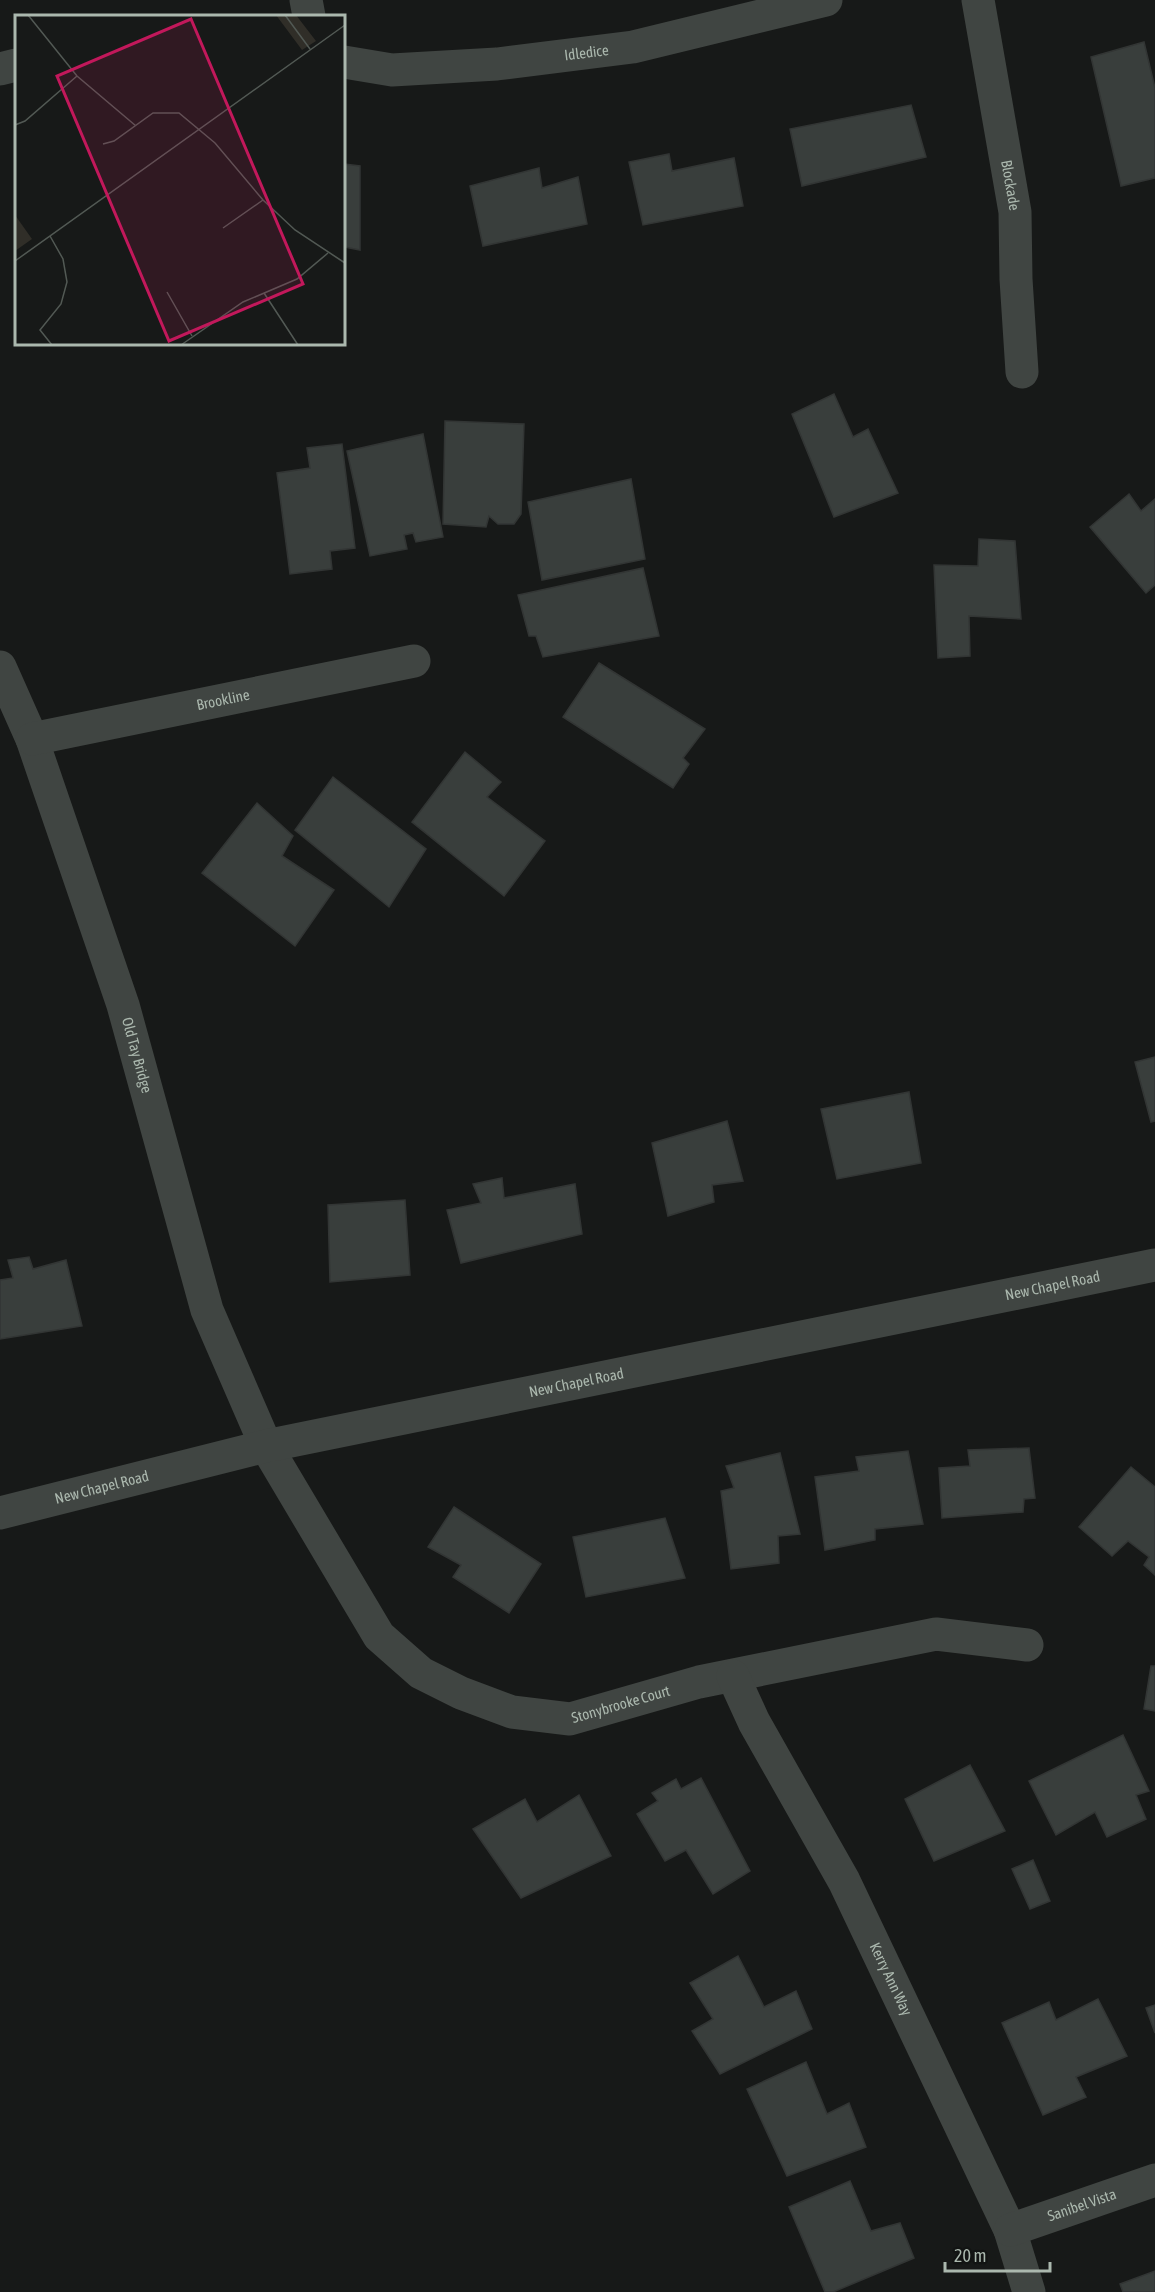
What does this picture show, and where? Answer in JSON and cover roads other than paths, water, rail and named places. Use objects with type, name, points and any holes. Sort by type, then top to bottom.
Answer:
[{"type":"street","points":[[306,0],[309,15]]},
{"type":"street","name":"Idledice","points":[[345,62],[392,70],[415,69],[496,64],[633,47],[826,0]]},
{"type":"street","name":"Blockade","points":[[978,0],[1015,212],[1022,372]]},
{"type":"street","points":[[0,69],[15,65]]},
{"type":"street","name":"Brookline","points":[[32,739],[414,661]]},
{"type":"street","name":"Old Tay Bridge","points":[[0,668],[32,739],[123,1005],[207,1310],[266,1446]]},
{"type":"street","name":"New Chapel Road","points":[[0,1513],[266,1446],[1155,1265]]},
{"type":"street","name":"Stonybrooke Court","points":[[266,1446],[379,1636],[421,1673],[461,1693],[512,1712],[570,1719],[699,1682],[936,1634],[1028,1645]]},
{"type":"street","name":"Kerry Ann Way","points":[[733,1676],[754,1722],[844,1881],[1010,2230],[1029,2292]]},
{"type":"street","name":"Sanibel Vista","points":[[1010,2230],[1155,2180]]}]
